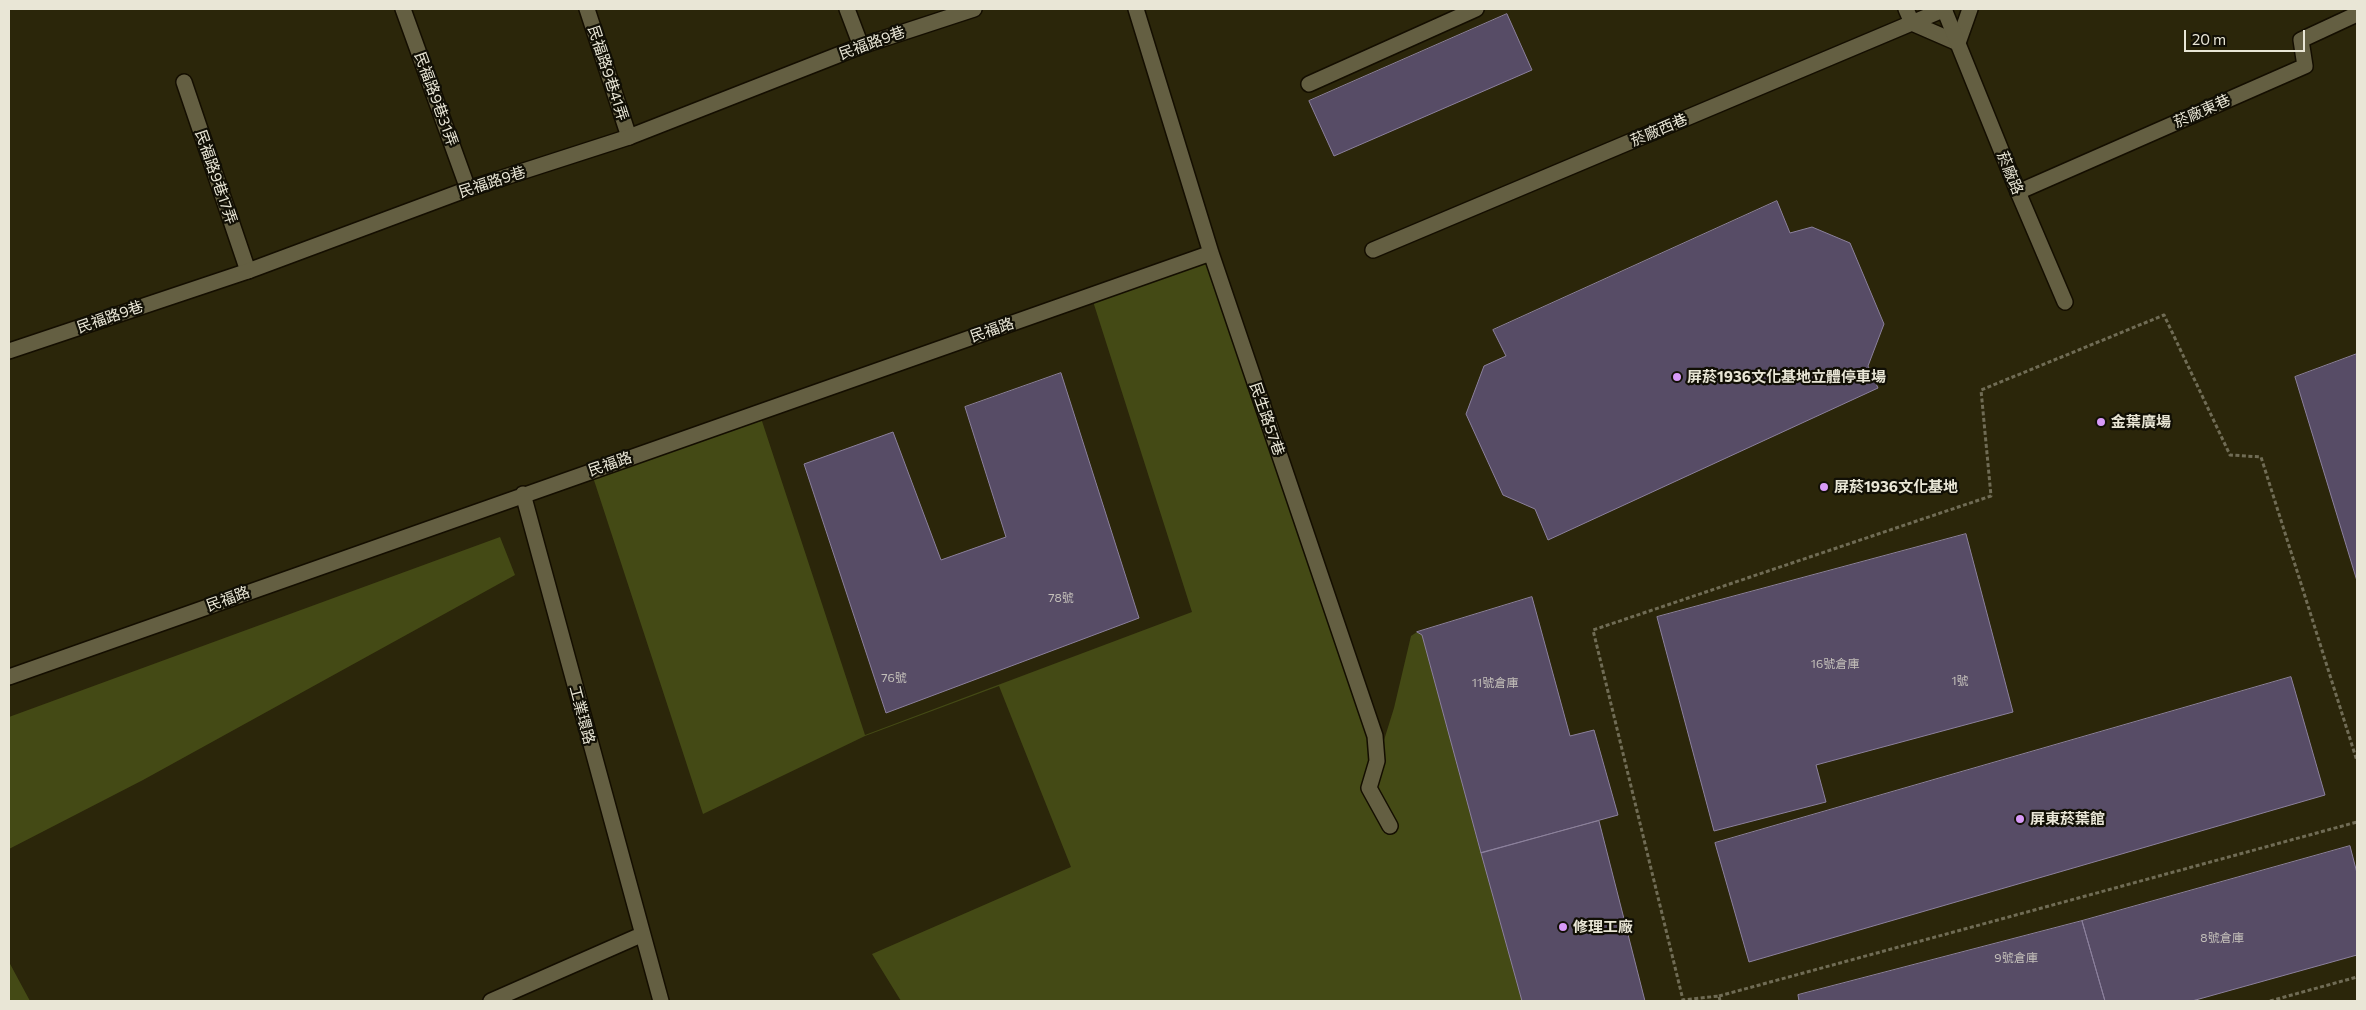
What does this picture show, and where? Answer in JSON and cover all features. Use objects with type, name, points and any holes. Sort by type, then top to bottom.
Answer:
[{"type":"street","name":"民福路9巷31弄","points":[[403,9],[468,189]]},
{"type":"street","name":"民福路9巷41弄","points":[[587,9],[629,137]]},
{"type":"street","points":[[847,9],[861,46]]},
{"type":"street","name":"民福路9巷","points":[[9,351],[248,271],[468,189],[629,137],[861,46],[974,9]]},
{"type":"street","name":"民生路57巷","points":[[1136,9],[1211,253],[1375,736],[1377,760],[1369,788],[1390,826]]},
{"type":"street","points":[[1309,84],[1476,9]]},
{"type":"street","points":[[1906,9],[1912,23],[1958,43],[1970,9]]},
{"type":"street","name":"菸廠西巷","points":[[1373,250],[1945,9]]},
{"type":"street","name":"菸廠路","points":[[1945,9],[2018,192],[2065,302]]},
{"type":"street","name":"菸廠東巷","points":[[2018,192],[2305,66],[2301,40],[2357,14]]},
{"type":"street","name":"民福路9巷17弄","points":[[184,82],[248,271]]},
{"type":"street","name":"民福路","points":[[9,677],[523,494],[1211,253]]},
{"type":"street","name":"工業環路","points":[[523,494],[641,935],[661,1001]]},
{"type":"street","points":[[491,1001],[641,935]]},
{"type":"path","points":[[2357,761],[2261,457],[2230,455],[2164,315],[1981,390],[1991,496],[1593,630],[1683,1000],[1719,996],[2357,822]]},
{"type":"path","points":[[2270,1001],[2357,977]]},
{"type":"path","points":[[1719,996],[1720,1001]]},
{"type":"green space","points":[[1211,253],[1375,736],[1375,769],[1394,708],[1411,636],[1417,632],[1422,635],[1522,1001],[901,1001],[872,954],[1071,867],[999,686],[865,736],[703,814],[591,471],[759,412],[865,735],[1192,612],[1091,295]]},
{"type":"green space","points":[[500,537],[515,575],[143,780],[9,849],[9,717]]},
{"type":"green space","points":[[9,962],[30,1001],[9,1001]]},
{"type":"building","points":[[1507,14],[1532,70],[1334,156],[1309,101]]},
{"type":"building","name":"屏菸1936文化基地立體停車場","points":[[1777,201],[1790,233],[1812,227],[1850,243],[1884,324],[1868,366],[1878,388],[1548,540],[1535,509],[1503,495],[1466,414],[1484,366],[1506,356],[1493,330]]},
{"type":"building","points":[[2357,354],[2357,581],[2295,377]]},
{"type":"building","points":[[1061,373],[1139,618],[886,713],[804,464],[893,432],[941,560],[1006,537],[965,407]]},
{"type":"building","points":[[1966,534],[2013,712],[1816,765],[1826,802],[1714,831],[1657,617]]},
{"type":"building","points":[[1532,597],[1570,736],[1594,730],[1618,815],[1481,853],[1422,635],[1417,632]]},
{"type":"building","name":"屏東菸葉館","points":[[2291,677],[2325,795],[1749,962],[1715,843]]},
{"type":"building","name":"修理工廠","points":[[1599,821],[1645,1001],[1522,1001],[1481,853]]},
{"type":"building","points":[[2350,846],[2357,873],[2357,955],[2192,1001],[2105,1001],[2082,921]]},
{"type":"building","points":[[2082,921],[2105,1001],[1799,1001],[1798,995]]},
{"type":"place","name":"屏菸1936文化基地立體停車場","points":[[1677,377]]},
{"type":"place","name":"金葉廣場","points":[[2101,422]]},
{"type":"place","name":"屏菸1936文化基地","points":[[1824,487]]},
{"type":"place","name":"屏東菸葉館","points":[[2020,819]]},
{"type":"place","name":"修理工廠","points":[[1563,927]]}]
